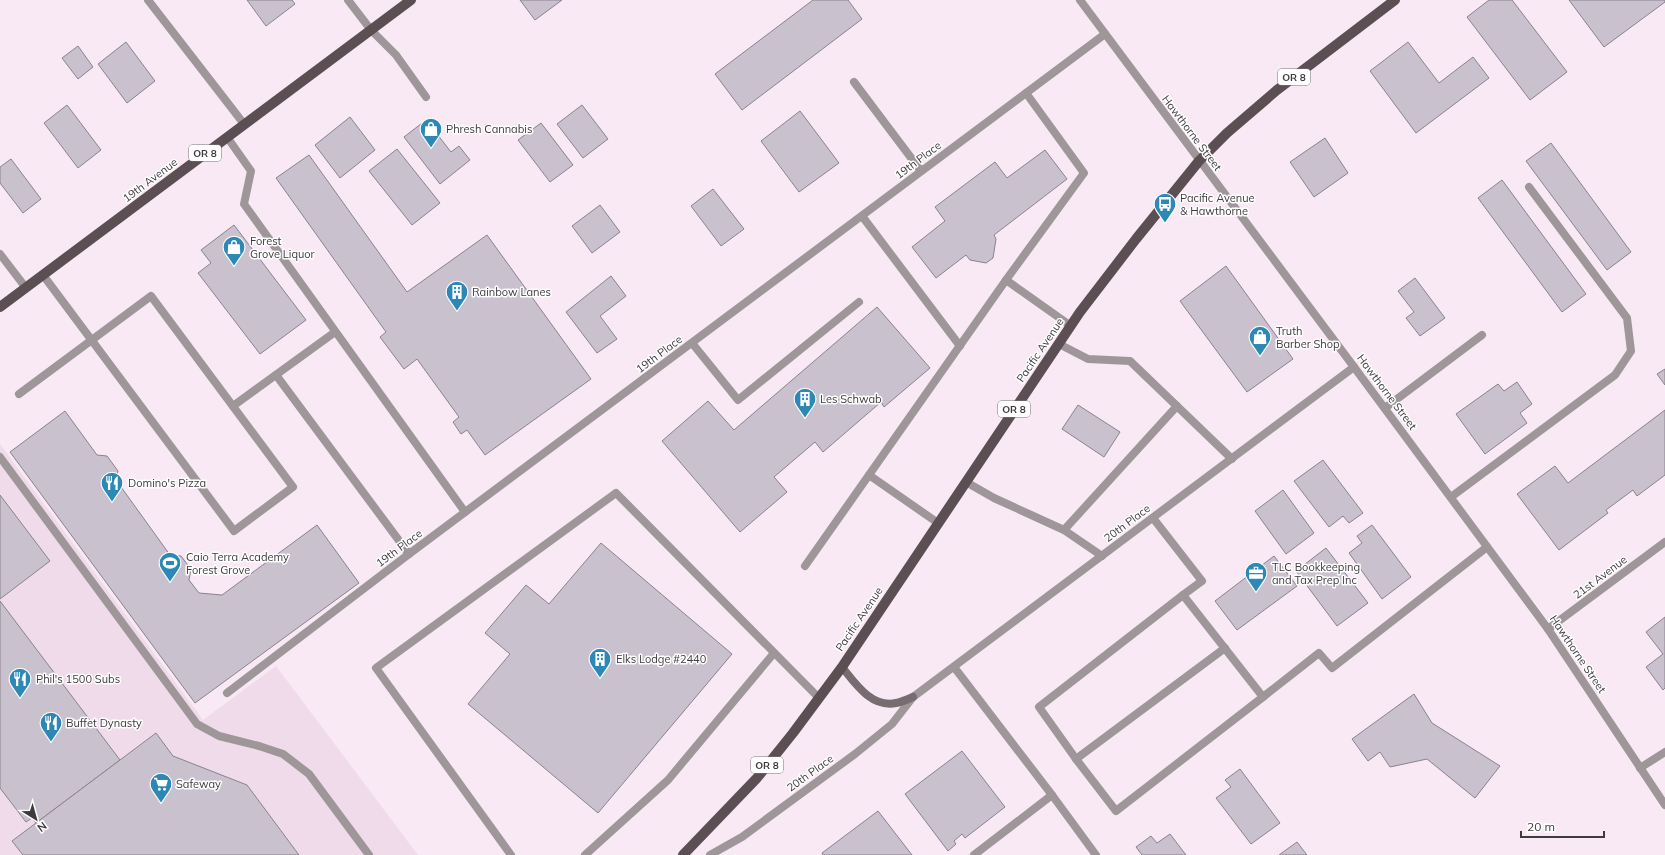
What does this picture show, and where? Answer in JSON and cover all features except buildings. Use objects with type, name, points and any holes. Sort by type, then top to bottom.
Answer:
[{"type":"main road","name":"19th Avenue","points":[[0,307],[411,0]]},
{"type":"main road","name":"Pacific Avenue","points":[[683,855],[757,778],[842,667],[1071,326],[1136,239],[1199,161],[1227,133],[1277,90],[1395,0]]},
{"type":"street","points":[[148,0],[244,124]]},
{"type":"street","points":[[348,0],[371,30],[396,56],[426,98]]},
{"type":"street","name":"Hawthorne Street","points":[[1080,0],[1548,629],[1665,805]]},
{"type":"street","name":"19th Place","points":[[226,693],[465,512],[1105,34]]},
{"type":"street","points":[[854,82],[922,171]]},
{"type":"street","points":[[805,566],[1006,280],[1084,173],[1026,93]]},
{"type":"street","points":[[227,137],[251,171],[244,204],[465,512]]},
{"type":"street","points":[[1451,497],[1616,375],[1631,351],[1627,318],[1530,187]]},
{"type":"street","points":[[862,216],[960,346]]},
{"type":"street","points":[[0,254],[26,288]]},
{"type":"street","points":[[19,394],[91,340],[151,296],[293,487],[234,531],[91,340],[43,275]]},
{"type":"street","points":[[1006,280],[1071,326]]},
{"type":"street","points":[[692,343],[738,400],[859,302]]},
{"type":"street","points":[[233,406],[335,332]]},
{"type":"street","points":[[1385,408],[1482,335]]},
{"type":"street","points":[[1059,344],[1088,359],[1130,361],[1232,459]]},
{"type":"street","name":"20th Place","points":[[710,855],[742,836],[855,754],[892,724],[913,697],[1354,367]]},
{"type":"street","points":[[276,375],[409,554]]},
{"type":"street","points":[[1064,530],[1177,406]]},
{"type":"street","points":[[0,456],[197,724],[219,736],[259,746],[283,754],[299,766],[309,774],[369,855]]},
{"type":"street","points":[[870,475],[938,523]]},
{"type":"street","points":[[966,482],[994,498],[1064,530],[1102,556]]},
{"type":"street","points":[[511,855],[376,668],[616,493],[818,698]]},
{"type":"street","points":[[1153,518],[1202,581],[1039,707],[1076,759],[1116,811],[1320,653],[1332,668],[1487,547]]},
{"type":"street","name":"21st Avenue","points":[[1548,629],[1665,542]]},
{"type":"street","points":[[1183,595],[1263,697]]},
{"type":"street","points":[[1076,759],[1225,648]]},
{"type":"street","points":[[584,855],[668,780],[774,653]]},
{"type":"street","name":"20th Place","points":[[842,667],[860,689],[871,698],[884,703],[894,703],[913,697]]},
{"type":"street","points":[[954,667],[1096,855]]},
{"type":"street","points":[[1640,768],[1665,752]]},
{"type":"street","points":[[974,855],[1052,795]]},
{"type":"shaded area","points":[[0,444],[203,720],[276,666],[418,855],[0,855]]},
{"type":"place","name":"Phresh Cannabis","points":[[431,148]]},
{"type":"place","name":"Pacific Avenue & Hawthorne","points":[[1165,224]]},
{"type":"place","name":"Forest Grove Liquor","points":[[234,266]]},
{"type":"place","name":"Rainbow Lanes","points":[[457,312]]},
{"type":"place","name":"Truth Barber Shop","points":[[1260,356]]},
{"type":"place","name":"Les Schwab","points":[[805,418]]},
{"type":"place","name":"Domino's Pizza","points":[[112,502]]},
{"type":"place","name":"Caio Terra Academy Forest Grove","points":[[170,582]]},
{"type":"place","name":"TLC Bookkeeping and Tax Prep Inc","points":[[1256,592]]},
{"type":"place","name":"Elks Lodge #2440","points":[[600,678]]},
{"type":"place","name":"Phil's 1500 Subs","points":[[20,698]]},
{"type":"place","name":"Buffet Dynasty","points":[[51,742]]},
{"type":"place","name":"Safeway","points":[[161,804]]}]
